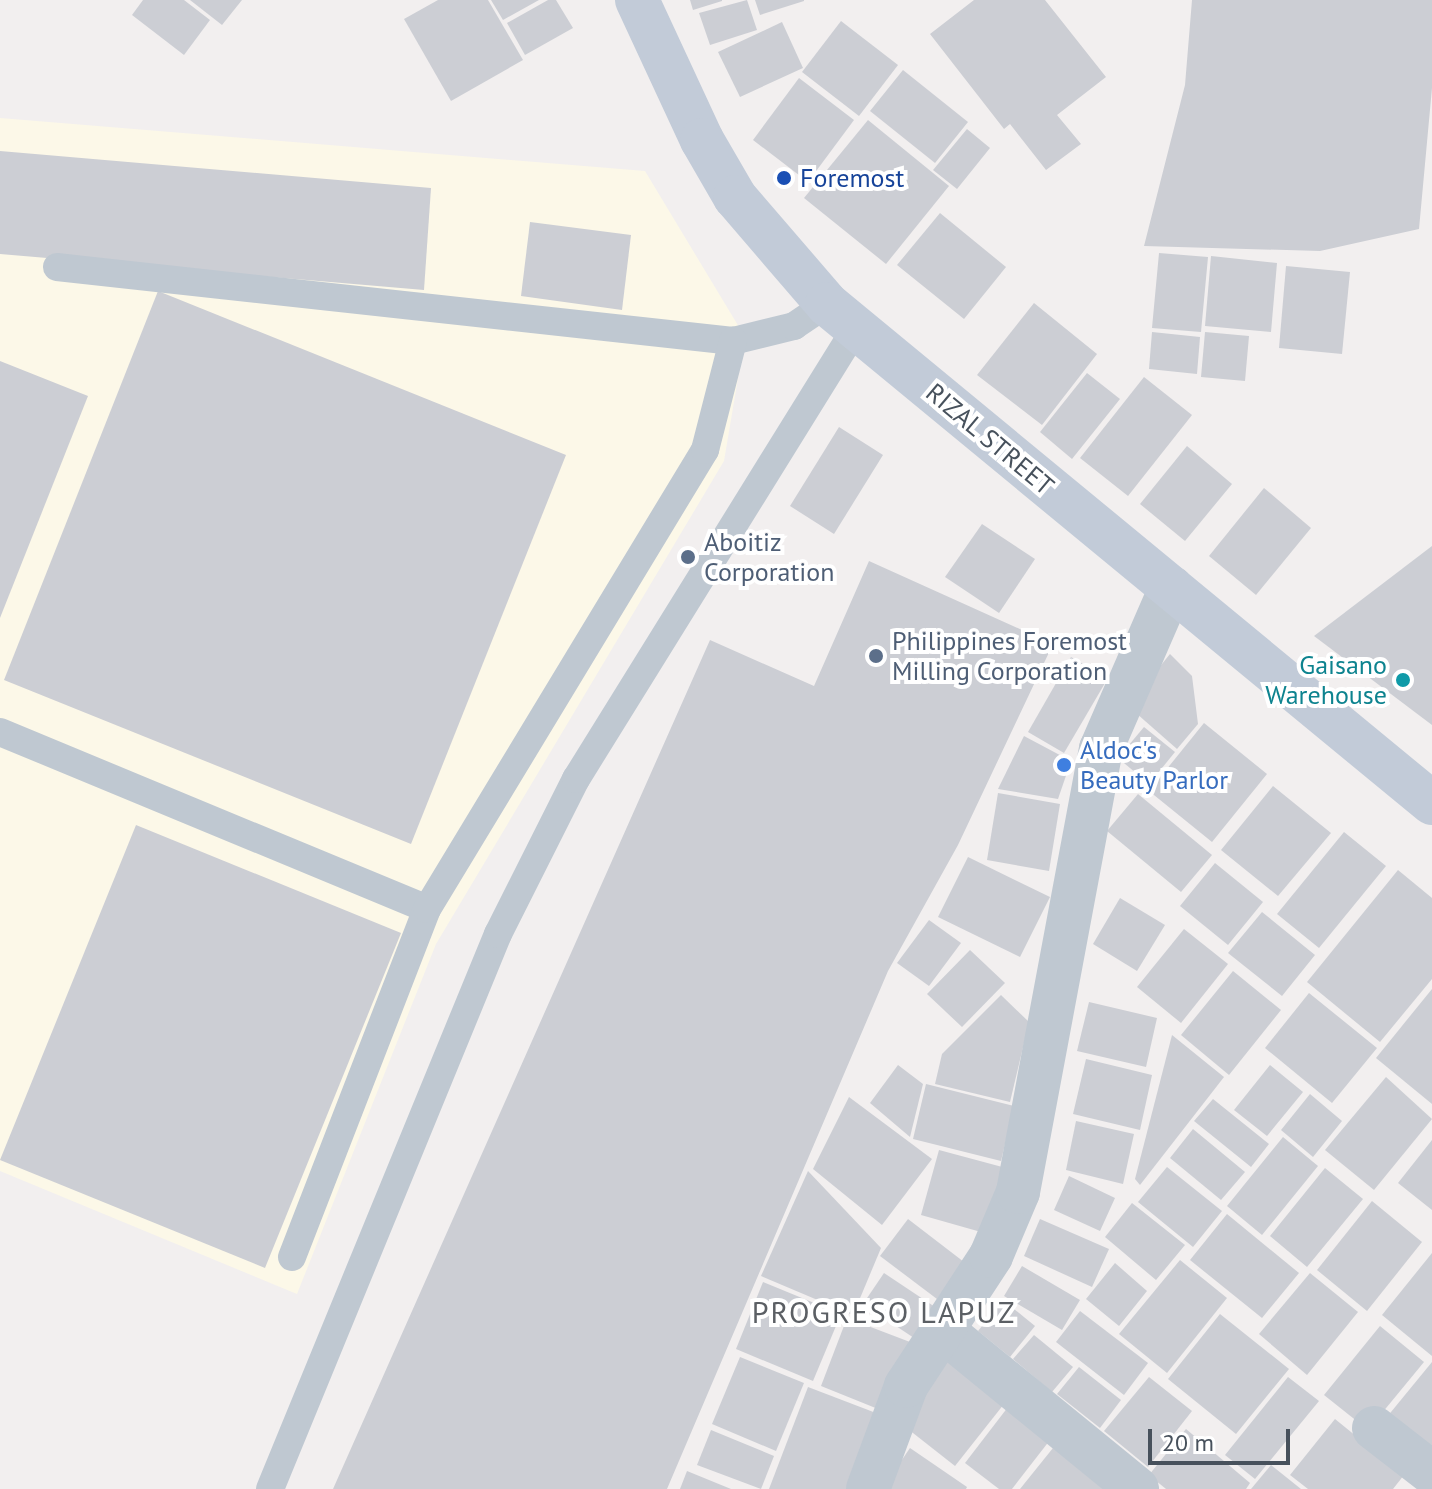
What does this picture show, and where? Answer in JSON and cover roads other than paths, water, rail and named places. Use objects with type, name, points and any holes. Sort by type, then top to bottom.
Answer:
[{"type":"main road","name":"RIZAL STREET","points":[[637,0],[702,140],[735,197],[842,316],[1432,803]]},
{"type":"street","points":[[868,1489],[906,1386],[991,1256],[1018,1192],[1101,749],[1171,588]]},
{"type":"street","points":[[941,1329],[1137,1489]]},
{"type":"street","points":[[1374,1428],[1432,1473]]},
{"type":"lane","points":[[57,267],[733,341],[842,316]]},
{"type":"lane","points":[[270,1489],[498,934],[576,779],[842,316]]},
{"type":"lane","points":[[292,1257],[427,909],[705,450],[733,341]]},
{"type":"lane","points":[[0,732],[427,909]]},
{"type":"place","name":"Foremost","points":[[784,178]]},
{"type":"place","name":"Aboitiz Corporation","points":[[688,557]]},
{"type":"place","name":"Philippines Foremost Milling Corporation","points":[[876,656]]},
{"type":"place","name":"Gaisano Warehouse","points":[[1403,680]]},
{"type":"place","name":"Aldoc's Beauty Parlor","points":[[1064,765]]},
{"type":"district","name":"PROGRESO LAPUZ","points":[[884,1312]]}]
